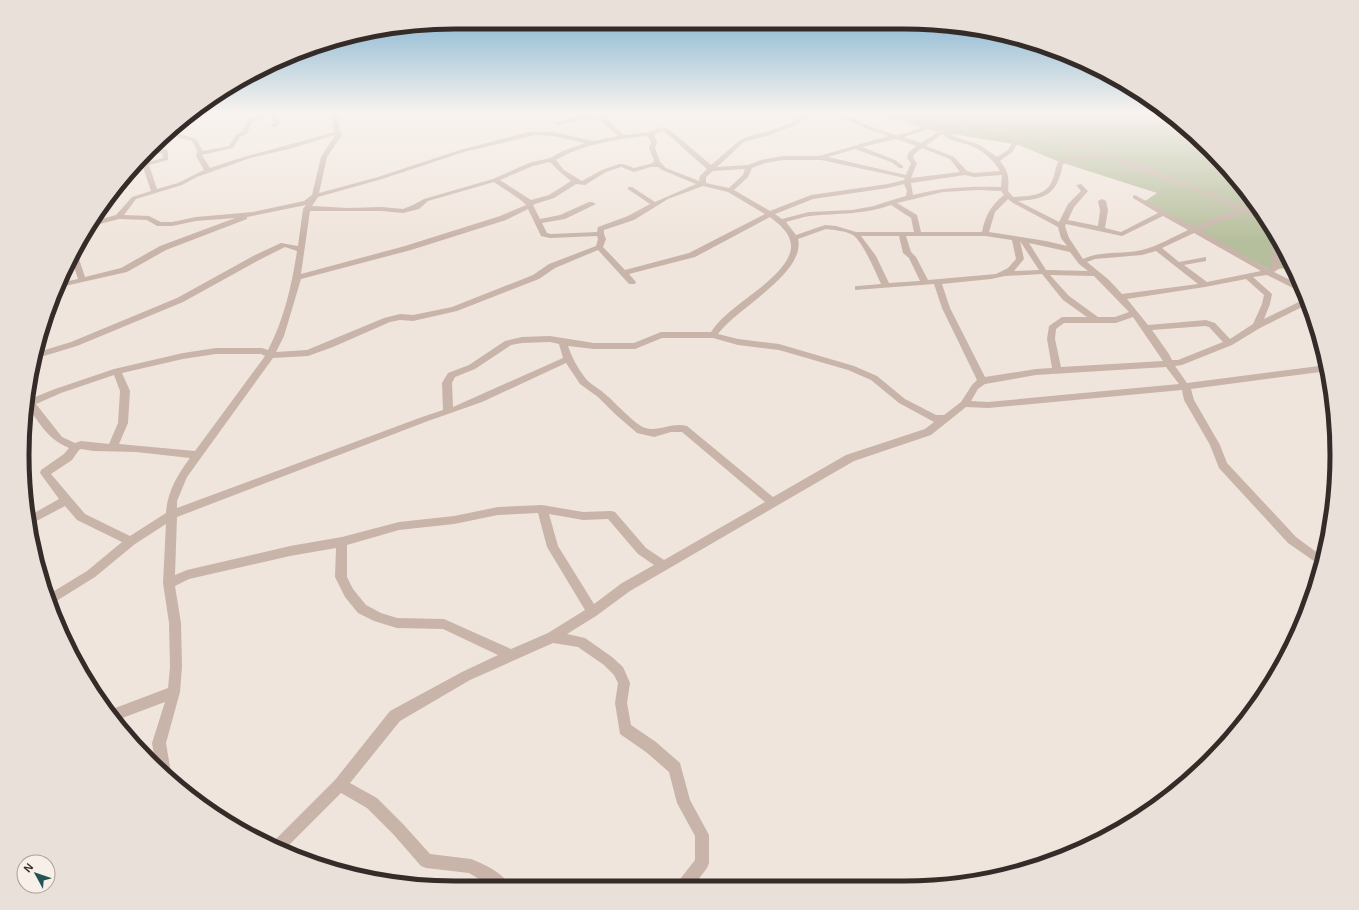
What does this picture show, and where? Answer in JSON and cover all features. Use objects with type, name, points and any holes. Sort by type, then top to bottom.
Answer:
[{"type":"street","points":[[155,192],[145,164],[166,159],[166,155]]},
{"type":"street","points":[[199,155],[208,171]]},
{"type":"street","points":[[119,218],[134,198],[180,184],[208,171],[255,155]]},
{"type":"street","points":[[163,764],[159,743],[174,692],[176,667],[175,623],[169,583],[172,501],[183,475],[270,355],[280,336],[297,278],[307,209],[315,196],[325,155]]},
{"type":"street","points":[[98,223],[119,218],[149,218],[160,224],[172,224],[196,218],[249,213],[253,214],[306,203],[315,196],[349,188],[450,155]]},
{"type":"street","points":[[307,209],[382,209],[403,211],[416,207],[426,200],[495,180],[531,164],[552,160],[559,155]]},
{"type":"street","points":[[655,155],[657,160],[656,165]]},
{"type":"street","points":[[696,155],[711,169],[749,167],[763,161],[782,158],[820,158],[909,176],[965,172],[974,175],[1004,173]]},
{"type":"street","points":[[702,184],[703,176],[726,155]]},
{"type":"street","points":[[820,158],[828,155]]},
{"type":"street","points":[[878,155],[893,161],[909,176]]},
{"type":"street","points":[[909,155],[914,163],[909,176],[909,198]]},
{"type":"street","points":[[945,155],[952,158],[965,172]]},
{"type":"street","points":[[990,155],[997,160],[1004,173],[1008,195]]},
{"type":"street","points":[[997,160],[1004,155]]},
{"type":"street","points":[[1103,155],[1197,189],[1255,214]]},
{"type":"street","points":[[782,221],[809,214],[871,209],[891,202],[943,190],[978,188],[1008,195],[1040,197],[1046,194],[1055,184],[1059,174],[1060,163],[1064,160],[1069,158],[1108,157]]},
{"type":"street","points":[[552,160],[575,182],[583,184],[604,170],[621,165],[634,170],[656,165],[702,184],[730,190],[782,221],[788,228],[793,238],[795,250],[790,261],[757,296],[723,321],[713,335]]},
{"type":"street","points":[[730,190],[746,176],[749,167]]},
{"type":"street","points":[[886,172],[901,167]]},
{"type":"street","points":[[623,273],[692,254],[770,214],[811,197],[888,186],[909,176]]},
{"type":"street","points":[[495,180],[510,191],[527,200],[544,234],[550,236],[600,234]]},
{"type":"street","points":[[297,278],[408,248],[503,218],[529,206],[531,202],[549,197],[575,182]]},
{"type":"street","points":[[33,401],[117,371],[183,356],[216,351],[262,351],[270,355],[308,353],[387,320],[400,317],[413,318],[454,309],[536,277],[552,266],[599,247],[602,239],[600,234],[601,229],[631,218],[666,198],[702,184]]},
{"type":"street","points":[[1079,184],[1085,191],[1071,206],[1062,223],[1065,238],[1082,262],[1120,296],[1166,356],[1169,364],[1186,388],[1189,400],[1215,444],[1223,465],[1292,540],[1317,558]]},
{"type":"street","points":[[630,188],[654,206]]},
{"type":"street","points":[[1008,195],[1062,223],[1122,234],[1163,213]]},
{"type":"street","points":[[985,234],[987,221],[991,212],[997,204],[1008,195]]},
{"type":"street","points":[[1135,197],[1268,272],[1295,285]]},
{"type":"street","points":[[891,202],[914,217],[918,235]]},
{"type":"street","points":[[1102,202],[1104,210],[1102,230]]},
{"type":"street","points":[[538,222],[562,216],[592,204]]},
{"type":"street","points":[[1082,262],[1093,257],[1142,253],[1157,248],[1243,209]]},
{"type":"street","points":[[65,284],[124,270],[163,248],[246,217],[249,213]]},
{"type":"street","points":[[793,238],[825,227],[836,228],[856,234],[985,234],[1046,243],[1073,250]]},
{"type":"street","points":[[856,234],[872,256],[886,286]]},
{"type":"street","points":[[902,235],[907,253],[912,257],[925,282]]},
{"type":"street","points":[[1019,239],[1066,298],[1096,319]]},
{"type":"street","points":[[1006,274],[1014,268],[1020,259],[1019,239]]},
{"type":"street","points":[[42,354],[74,344],[180,300],[258,257],[284,245],[300,249]]},
{"type":"street","points":[[599,247],[632,282]]},
{"type":"street","points":[[1157,248],[1205,285]]},
{"type":"street","points":[[1120,296],[1205,285],[1268,272],[1276,268],[1278,251]]},
{"type":"street","points":[[1179,264],[1203,259]]},
{"type":"street","points":[[76,261],[82,279]]},
{"type":"street","points":[[858,288],[991,277],[1006,274],[1044,272],[1095,274]]},
{"type":"street","points":[[1248,277],[1268,294],[1266,304],[1257,326]]},
{"type":"street","points":[[937,281],[944,307],[952,324],[973,358],[982,381]]},
{"type":"street","points":[[281,843],[358,765],[395,716],[466,676],[552,637],[592,612],[626,587],[850,458],[928,432],[964,404],[975,387],[982,381],[1036,372],[1179,363],[1229,343],[1257,326],[1302,304]]},
{"type":"street","points":[[1057,371],[1051,339],[1052,328],[1062,320],[1116,320],[1134,313]]},
{"type":"street","points":[[1145,328],[1206,323],[1212,325],[1229,343]]},
{"type":"street","points":[[448,412],[448,383],[451,375],[472,367],[508,343],[531,339],[550,339],[594,346],[635,346],[660,335],[713,335],[738,342],[779,347],[851,368],[874,378],[902,401],[920,411],[936,419],[946,418]]},
{"type":"street","points":[[568,343],[563,345],[568,359],[583,382],[601,395],[618,412],[640,430],[654,433],[671,428],[684,429],[708,452],[773,503]]},
{"type":"street","points":[[54,597],[91,574],[131,541],[171,515],[425,419],[468,406],[502,388],[518,383],[533,373],[568,359]]},
{"type":"street","points":[[964,404],[988,405],[1186,388],[1321,369]]},
{"type":"street","points":[[113,447],[123,423],[125,391],[117,371]]},
{"type":"street","points":[[32,408],[59,440],[75,447]]},
{"type":"street","points":[[131,541],[81,517],[45,473],[68,456],[75,447],[80,445],[93,447],[136,448],[198,455]]},
{"type":"street","points":[[34,518],[66,500]]},
{"type":"street","points":[[169,583],[188,575],[290,551],[342,542],[399,526],[454,520],[498,511],[542,509],[583,516],[611,515],[642,551],[664,566]]},
{"type":"street","points":[[542,509],[553,547],[592,612]]},
{"type":"street","points":[[342,542],[341,577],[350,593],[362,609],[378,617],[397,623],[444,624],[510,655]]},
{"type":"street","points":[[552,637],[581,642],[608,660],[619,671],[624,683],[621,703],[625,729],[651,747],[675,768],[684,803],[702,835],[702,863],[688,881]]},
{"type":"street","points":[[117,714],[174,692]]},
{"type":"street","points":[[340,784],[372,803],[398,828],[426,861],[471,866],[497,881]]},
{"type":"green space","points":[[1044,155],[1206,155],[1224,174],[1258,218],[1287,268],[1268,269],[1145,201],[1157,193]]}]
